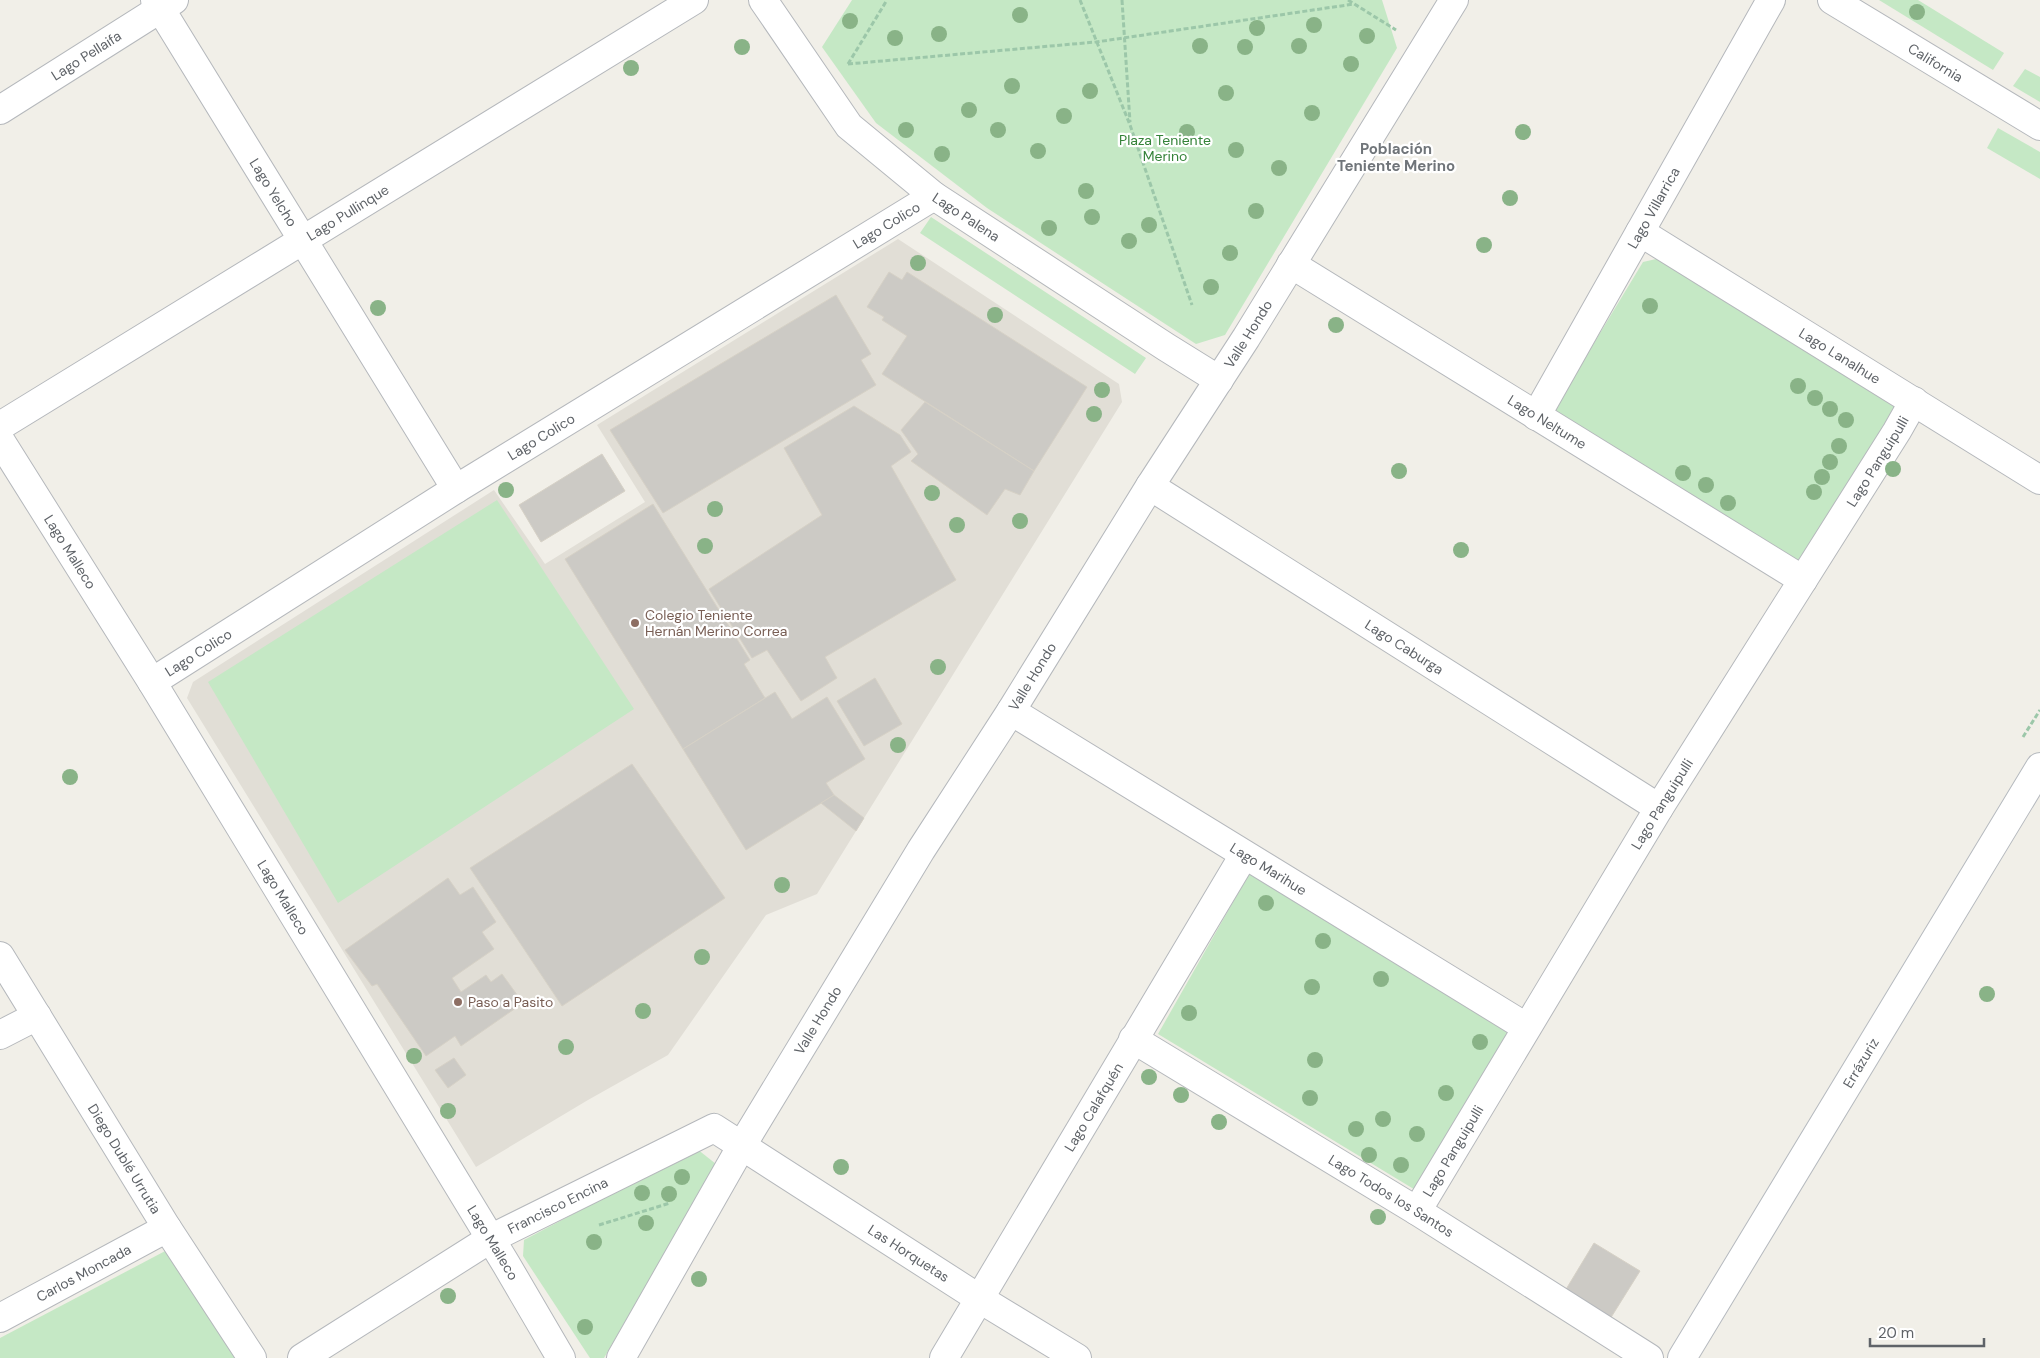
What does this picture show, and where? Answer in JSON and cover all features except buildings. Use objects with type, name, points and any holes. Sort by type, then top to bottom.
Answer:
[{"type":"street","name":"Lago Pullinque","points":[[0,426],[694,0]]},
{"type":"street","name":"Lago Palena","points":[[763,0],[849,126],[934,196],[1219,380]]},
{"type":"street","name":"Valle Hondo","points":[[621,1358],[717,1189],[921,850],[1011,711],[1150,486],[1219,380],[1454,0]]},
{"type":"street","name":"Lago Villarrica","points":[[1536,416],[1771,0]]},
{"type":"street","name":"California","points":[[1832,0],[2040,126]]},
{"type":"street","name":"Lago Yelcho","points":[[163,3],[302,241],[456,489]]},
{"type":"street","name":"Lago Pellaifa","points":[[0,110],[163,3]]},
{"type":"street","name":"Lago Colico","points":[[152,682],[456,489],[934,196]]},
{"type":"street","name":"Lago Lanalhue","points":[[1640,232],[2040,480]]},
{"type":"street","name":"Lago Neltume","points":[[1291,264],[1803,580]]},
{"type":"street","name":"Lago Panguipulli","points":[[1417,1211],[1658,808],[1914,401]]},
{"type":"street","name":"Lago Malleco","points":[[0,440],[152,682],[561,1358]]},
{"type":"street","name":"Lago Caburga","points":[[1150,486],[1658,808]]},
{"type":"street","name":"Lago Marihue","points":[[1011,711],[1526,1027]]},
{"type":"street","name":"Errázuriz","points":[[1682,1358],[2040,767]]},
{"type":"street","name":"Lago Calafquén","points":[[944,1358],[1244,855]]},
{"type":"street","name":"Diego Dublé Urrutia","points":[[0,956],[167,1228],[252,1358]]},
{"type":"street","points":[[0,1035],[37,1016]]},
{"type":"street","name":"Lago Todos los Santos","points":[[1133,1039],[1417,1211],[1648,1358]]},
{"type":"street","name":"Francisco Encina","points":[[302,1358],[490,1239],[714,1128],[742,1147]]},
{"type":"street","name":"Las Horquetas","points":[[742,1147],[766,1160],[980,1299],[1077,1358]]},
{"type":"street","name":"Carlos Moncada","points":[[0,1318],[167,1228]]},
{"type":"path","points":[[825,91],[848,64],[887,0]]},
{"type":"path","points":[[1080,0],[1130,125],[1192,304]]},
{"type":"path","points":[[1122,0],[1130,125]]},
{"type":"path","points":[[1348,0],[1424,47]]},
{"type":"path","points":[[848,64],[1096,42],[1354,4]]},
{"type":"path","points":[[596,1226],[717,1189]]},
{"type":"shaded area","name":"Colegio Teniente Hernán Merino Correa","points":[[898,239],[1119,384],[1122,402],[817,894],[766,915],[668,1055],[476,1167],[187,698],[193,682],[494,490],[545,564],[645,502],[597,425]]},
{"type":"green space","name":"Plaza Teniente Merino","points":[[852,0],[1382,0],[1397,48],[1225,335],[1196,344],[987,208],[876,123],[822,47]]},
{"type":"green space","points":[[1879,0],[1918,0],[2004,53],[1993,70]]},
{"type":"green space","points":[[2025,69],[2040,77],[2040,102],[2013,86]]},
{"type":"green space","points":[[1998,128],[2040,152],[2040,179],[1987,148]]},
{"type":"green space","points":[[931,217],[1146,358],[1135,374],[920,233]]},
{"type":"green space","points":[[1665,257],[1898,402],[1798,566],[1551,414],[1643,262]]},
{"type":"green space","points":[[497,500],[634,709],[338,903],[208,682]]},
{"type":"green space","points":[[1249,874],[1508,1032],[1417,1191],[1158,1034]]},
{"type":"green space","points":[[697,1149],[716,1164],[604,1358],[590,1358],[523,1256],[524,1240]]},
{"type":"green space","points":[[169,1249],[235,1358],[0,1358],[0,1338]]},
{"type":"place","name":"Colegio Teniente Hernán Merino Correa","points":[[635,623]]},
{"type":"place","name":"Paso a Pasito","points":[[458,1002]]},
{"type":"district","name":"Población Teniente Merino","points":[[1396,158]]}]
